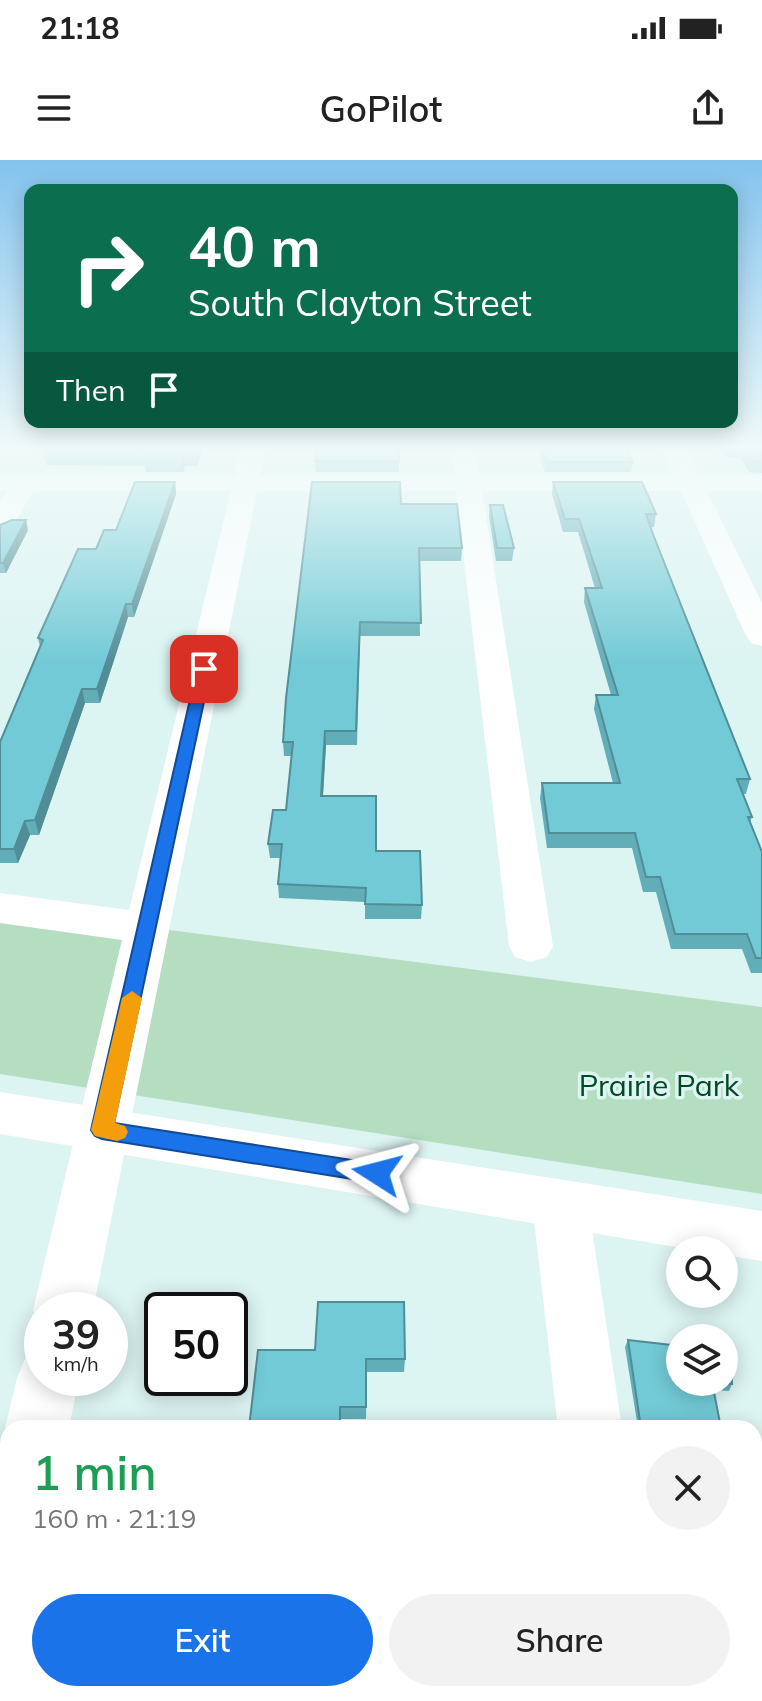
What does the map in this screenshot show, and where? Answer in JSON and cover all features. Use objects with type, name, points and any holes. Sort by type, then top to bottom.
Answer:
[{"type":"street","points":[[67,1292],[237,520]]},
{"type":"street","points":[[474,520],[531,946]]},
{"type":"street","points":[[706,520],[762,636]]},
{"type":"street","points":[[0,908],[147,928]]},
{"type":"street","points":[[0,1113],[762,1236]]},
{"type":"street","points":[[560,1203],[589,1420]]},
{"type":"street","points":[[39,1420],[44,1396]]},
{"type":"green space","name":"Prairie Park","points":[[0,908],[762,1007],[762,1194],[0,1074]]},
{"type":"building","points":[[12,520],[26,520],[3,563],[0,563],[0,525]]},
{"type":"building","points":[[120,520],[162,520],[132,604],[126,604],[97,689],[82,689],[35,820],[25,821],[14,849],[0,849],[0,742],[43,640],[38,638],[78,549],[96,549],[104,530],[116,530]]},
{"type":"building","points":[[307,520],[459,520],[462,548],[419,548],[421,623],[360,622],[356,731],[325,731],[321,796],[376,796],[376,851],[420,851],[422,905],[365,904],[366,888],[278,884],[282,844],[268,844],[273,810],[286,810],[293,742],[283,742]]},
{"type":"building","points":[[492,520],[507,520],[514,548],[497,548]]},
{"type":"building","points":[[579,520],[648,520],[750,779],[737,779],[762,852],[762,958],[756,958],[747,934],[675,934],[660,877],[646,877],[635,833],[549,833],[542,783],[620,783],[596,695],[618,695],[585,588],[602,588]]},
{"type":"building","points":[[318,1302],[404,1302],[405,1359],[366,1359],[366,1407],[340,1407],[340,1420],[250,1420],[258,1350],[315,1350]]},
{"type":"building","points":[[628,1340],[666,1344],[666,1396],[715,1396],[719,1420],[640,1420]]},
{"type":"slow traffic","points":[[117,1132],[102,1130],[132,998]]},
{"type":"route","points":[[204,669],[102,1130],[377,1173]]}]
